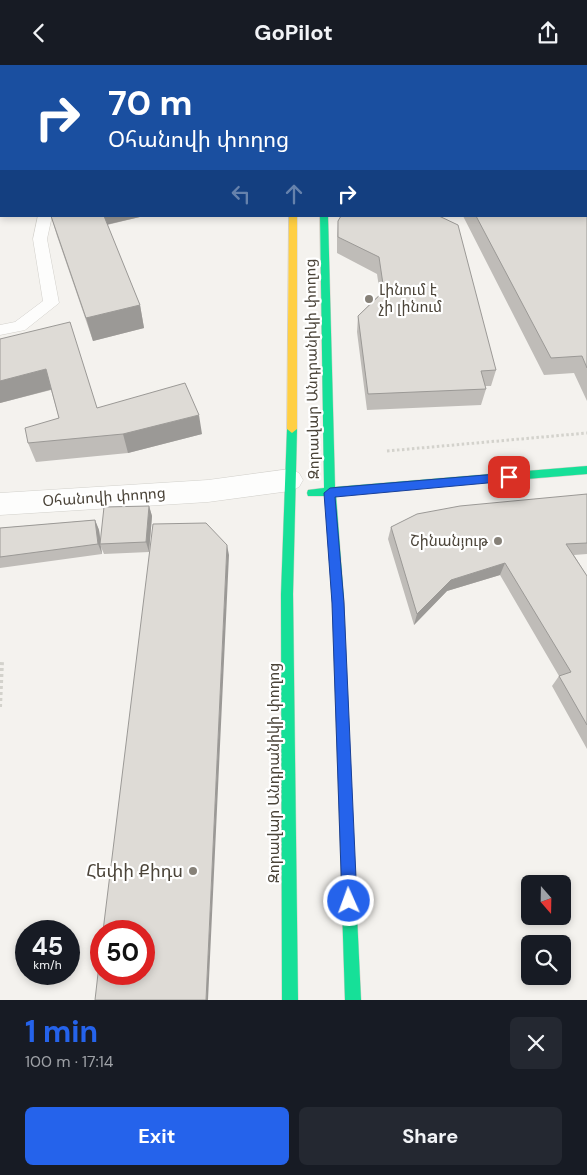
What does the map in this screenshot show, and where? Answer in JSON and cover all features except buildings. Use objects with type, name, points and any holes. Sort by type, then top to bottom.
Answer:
[{"type":"main road","name":"Զորավար Անդրանիկի փողոց","points":[[290,1000],[288,604],[293,484],[293,217]]},
{"type":"main road","name":"Զորավար Անդրանիկի փողոց","points":[[324,217],[329,477],[338,603],[353,1000]]},
{"type":"main road","name":"Օհանովի փողոց","points":[[293,484],[330,493],[587,470]]},
{"type":"street","name":"Օհանովի փողոց","points":[[0,504],[293,484]]},
{"type":"lane","points":[[0,330],[20,326],[51,303],[40,239],[45,217]]},
{"type":"path","points":[[387,451],[587,433]]},
{"type":"path","points":[[0,707],[2,661]]},
{"type":"traffic: fast","points":[[324,217],[330,493],[338,601]]},
{"type":"traffic: fast","points":[[290,1000],[287,594],[292,429]]},
{"type":"traffic: fast","points":[[312,493],[587,470]]},
{"type":"traffic: fast","points":[[348,874],[353,1000]]},
{"type":"traffic: slow","points":[[292,429],[293,217]]},
{"type":"traffic: slow","points":[[338,601],[348,874]]},
{"type":"place","name":"Լինում է չի լինում","points":[[369,299]]},
{"type":"place","name":"Շինանյութ","points":[[498,541]]},
{"type":"place","name":"Հեփի Քիդս","points":[[193,871]]},
{"type":"route","points":[[349,901],[338,603],[330,493],[509,477]]}]
